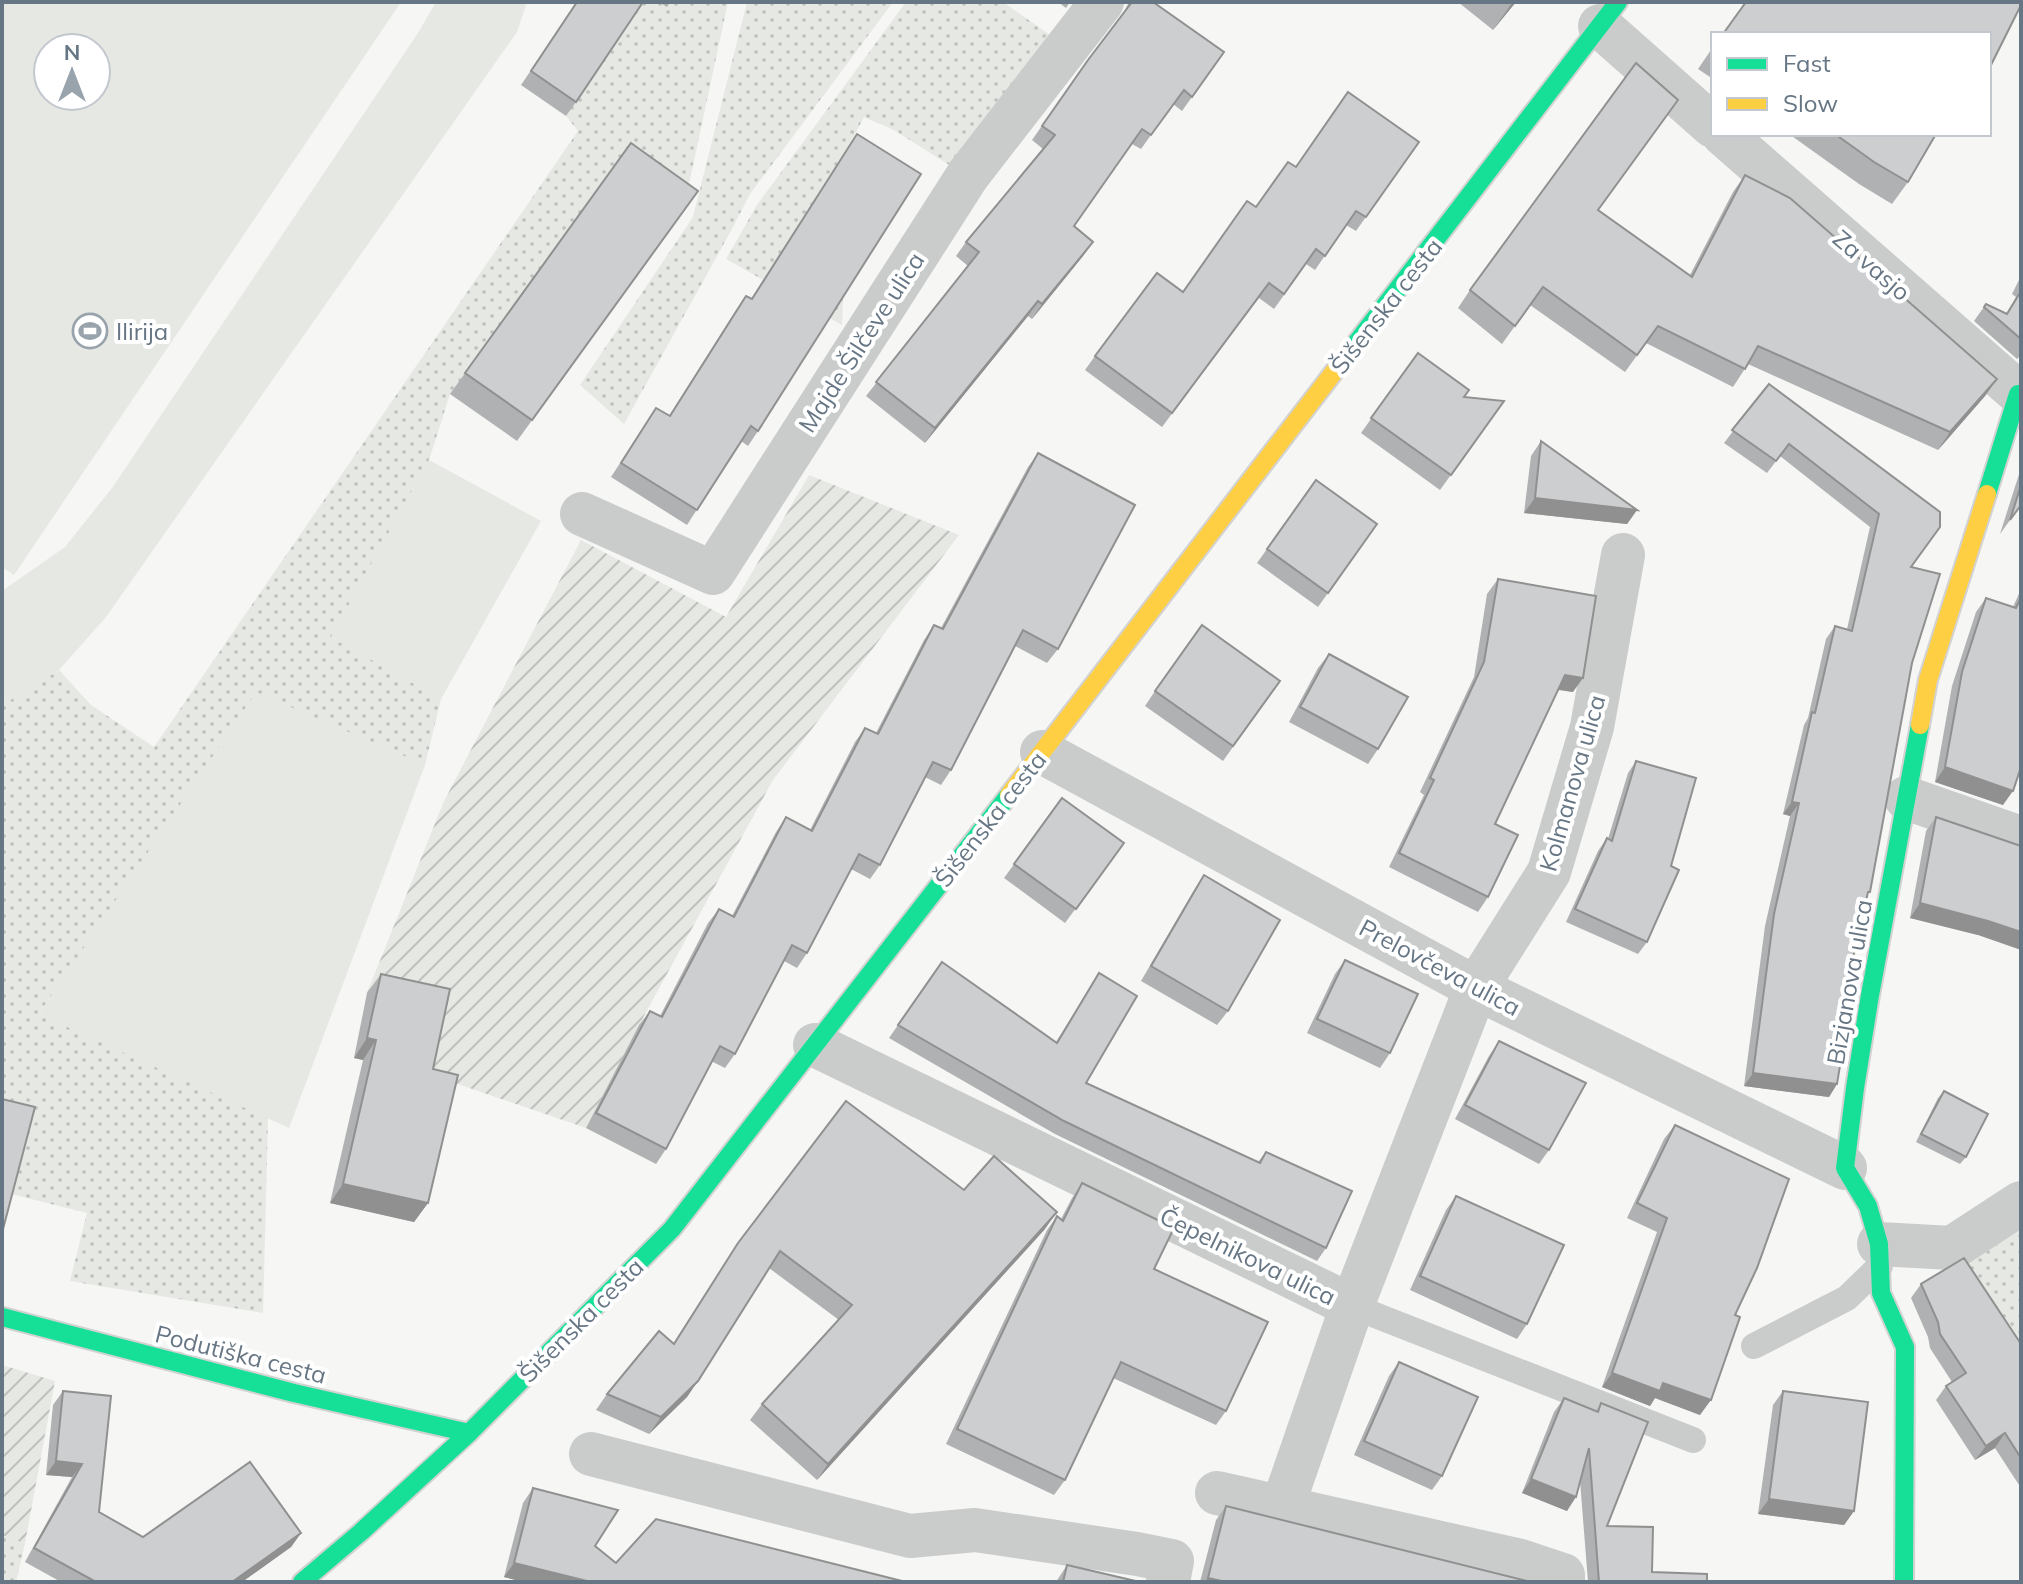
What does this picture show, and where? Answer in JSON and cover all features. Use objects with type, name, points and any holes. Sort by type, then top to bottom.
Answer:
[{"type":"main road","name":"Šišenska cesta","points":[[302,1582],[469,1433],[672,1229],[1609,14]]},
{"type":"main road","name":"Bizjanova ulica","points":[[1845,1168],[1870,995],[1928,680],[2020,395]]},
{"type":"main road","points":[[1845,1168],[1868,1206],[1879,1255],[1881,1293],[1905,1347],[1904,1582]]},
{"type":"main road","name":"Podutiška cesta","points":[[2,1317],[294,1393],[469,1433]]},
{"type":"street","name":"Majde Šilčeve ulica","points":[[582,514],[713,573],[968,175],[1102,2]]},
{"type":"street","points":[[1609,14],[1711,124]]},
{"type":"street","name":"Za vasjo","points":[[1725,136],[2020,395]]},
{"type":"street","name":"Kolmanova ulica","points":[[1352,1306],[1476,988],[1549,872],[1592,727],[1623,555]]},
{"type":"street","name":"Prelovčeva ulica","points":[[1042,752],[1476,988],[1845,1168]]},
{"type":"street","points":[[1906,798],[2021,838]]},
{"type":"street","name":"Čepelnikova ulica","points":[[815,1045],[1352,1306]]},
{"type":"street","points":[[1879,1255],[1952,1248],[2021,1203]]},
{"type":"street","points":[[1282,1508],[1352,1306]]},
{"type":"street","points":[[591,1454],[910,1536],[975,1530],[1137,1554],[1170,1572]]},
{"type":"street","points":[[1217,1493],[1521,1561],[1563,1579]]},
{"type":"lane","points":[[1754,1346],[1847,1298],[1879,1255]]},
{"type":"lane","name":"Čepelnikova ulica","points":[[1352,1306],[1693,1440]]},
{"type":"shaded area","name":"Ilirija","points":[[2,2],[401,2],[14,575],[2,567]]},
{"type":"shaded area","points":[[436,2],[527,2],[517,32],[106,617],[59,670],[2,705],[2,591],[65,547],[112,488]]},
{"type":"shaded area","points":[[643,2],[728,2],[683,212],[450,394],[429,460],[331,637],[441,699],[425,765],[256,693],[39,1014],[268,1118],[263,1313],[70,1281],[87,1213],[7,1193],[2,1116],[2,705],[59,670],[91,705],[154,747],[578,131],[566,116]]},
{"type":"shaded area","points":[[747,2],[893,2],[750,194],[624,424],[580,385],[693,217]]},
{"type":"shaded area","points":[[906,2],[1003,2],[1050,35],[954,168],[894,130],[864,117],[779,255],[843,296],[842,325],[726,259],[757,205]]},
{"type":"shaded area","points":[[429,460],[541,521],[441,699],[331,637]]},
{"type":"shaded area","points":[[809,475],[959,535],[773,780],[586,1128],[423,1072],[367,993],[444,801],[581,540],[726,617]]},
{"type":"shaded area","points":[[256,692],[425,765],[289,1128],[39,1014]]},
{"type":"shaded area","points":[[2021,1228],[2021,1344],[1965,1259]]},
{"type":"shaded area","points":[[2,1365],[55,1381],[25,1543],[2,1535]]},
{"type":"shaded area","points":[[2,1535],[25,1543],[16,1582],[2,1582]]},
{"type":"building","points":[[577,2],[643,2],[576,102],[531,71]]},
{"type":"building","points":[[1132,2],[1153,2],[1224,52],[1192,97],[1184,90],[1151,135],[1142,129],[1074,226],[1093,242],[1042,304],[1038,301],[935,428],[876,382],[979,252],[966,242],[1055,135],[1042,126]]},
{"type":"building","points":[[1746,2],[2021,2],[1991,65],[1991,32],[1724,32]]},
{"type":"building","points":[[1636,63],[1678,100],[1598,210],[1692,277],[1745,175],[1790,198],[1997,379],[1950,432],[1758,346],[1745,369],[1658,326],[1637,355],[1543,287],[1515,326],[1470,290]]},
{"type":"building","points":[[1348,92],[1419,142],[1366,217],[1356,211],[1325,256],[1316,249],[1284,294],[1269,283],[1172,413],[1095,356],[1157,273],[1183,292],[1247,201],[1256,207],[1288,162],[1296,167]]},
{"type":"building","points":[[857,134],[921,174],[758,431],[751,426],[697,510],[621,463],[656,408],[670,416],[746,296],[752,299]]},
{"type":"building","points":[[1838,136],[1935,136],[1908,182]]},
{"type":"building","points":[[631,143],[698,191],[532,420],[465,373]]},
{"type":"building","points":[[2021,291],[2021,339],[1984,307],[1986,304],[2007,314]]},
{"type":"building","points":[[1418,353],[1469,390],[1464,397],[1504,401],[1451,475],[1371,418]]},
{"type":"building","points":[[1769,384],[1940,512],[1940,527],[1911,567],[1940,574],[1912,663],[1870,892],[1845,993],[1852,994],[1837,1084],[1753,1073],[1774,914],[1799,803],[1792,802],[1812,712],[1815,713],[1835,626],[1852,631],[1879,514],[1789,444],[1776,461],[1732,430]]},
{"type":"building","points":[[1541,441],[1637,510],[1535,498]]},
{"type":"building","points":[[1038,453],[1135,505],[1058,649],[1023,630],[951,770],[933,762],[880,865],[859,854],[807,953],[792,945],[735,1054],[720,1046],[666,1149],[596,1113],[650,1011],[662,1017],[719,909],[734,917],[786,817],[812,831],[865,728],[878,734],[934,625],[943,629]]},
{"type":"building","points":[[1316,480],[1377,524],[1328,593],[1267,549]]},
{"type":"building","points":[[2021,485],[2021,505],[2010,520]]},
{"type":"building","points":[[1498,579],[1596,596],[1583,678],[1565,675],[1495,824],[1518,835],[1488,897],[1399,853],[1484,662]]},
{"type":"building","points":[[2021,597],[2021,767],[2013,791],[1945,767],[1962,672],[1986,598],[2016,608]]},
{"type":"building","points":[[1202,625],[1280,681],[1233,746],[1155,691]]},
{"type":"building","points":[[1329,654],[1408,697],[1378,749],[1300,707]]},
{"type":"building","points":[[1636,761],[1696,778],[1671,866],[1679,870],[1647,942],[1575,909],[1607,838],[1612,841]]},
{"type":"building","points":[[1062,798],[1124,843],[1076,909],[1014,864]]},
{"type":"building","points":[[1936,817],[2021,846],[2021,932],[1920,903]]},
{"type":"building","points":[[1204,875],[1280,920],[1228,1011],[1151,966]]},
{"type":"building","points":[[1345,960],[1418,994],[1390,1053],[1317,1019]]},
{"type":"building","points":[[942,962],[1057,1043],[1099,973],[1137,996],[1086,1083],[1260,1163],[1266,1152],[1352,1191],[1326,1248],[1064,1121],[898,1025]]},
{"type":"building","points":[[381,974],[450,989],[433,1069],[458,1075],[428,1203],[343,1184],[376,1040],[367,1038]]},
{"type":"building","points":[[1499,1041],[1586,1083],[1549,1150],[1465,1105]]},
{"type":"building","points":[[1944,1091],[1988,1114],[1966,1157],[1921,1134]]},
{"type":"building","points":[[2,1099],[35,1107],[2,1233]]},
{"type":"building","points":[[846,1101],[964,1190],[994,1156],[1057,1212],[828,1464],[762,1404],[852,1305],[780,1251],[698,1381],[661,1417],[607,1394],[659,1331],[674,1344],[738,1243]]},
{"type":"building","points":[[1675,1125],[1789,1179],[1757,1268],[1735,1315],[1740,1317],[1711,1400],[1663,1383],[1660,1391],[1612,1373],[1667,1218],[1637,1203]]},
{"type":"building","points":[[1082,1183],[1174,1228],[1154,1269],[1268,1322],[1226,1411],[1121,1362],[1065,1480],[957,1429],[1057,1216],[1063,1221]]},
{"type":"building","points":[[1456,1196],[1564,1245],[1527,1324],[1420,1276]]},
{"type":"building","points":[[1964,1258],[2021,1344],[2021,1458],[2005,1433],[1986,1446],[1946,1386],[1966,1373],[1940,1334],[1921,1284]]},
{"type":"building","points":[[1399,1362],[1478,1397],[1442,1476],[1364,1441]]},
{"type":"building","points":[[63,1391],[111,1396],[99,1512],[143,1537],[250,1462],[301,1533],[232,1582],[96,1582],[34,1548],[82,1464],[56,1461]]},
{"type":"building","points":[[1783,1391],[1868,1402],[1854,1511],[1769,1499]]},
{"type":"building","points":[[1564,1398],[1598,1412],[1601,1403],[1648,1422],[1607,1526],[1653,1527],[1652,1572],[1707,1574],[1707,1582],[1599,1582],[1589,1448],[1576,1497],[1531,1479]]},
{"type":"building","points":[[533,1488],[618,1510],[595,1546],[616,1563],[656,1519],[906,1582],[591,1582],[514,1563]]},
{"type":"building","points":[[1226,1506],[1531,1582],[1226,1582],[1208,1578]]},
{"type":"building","points":[[1067,1565],[1140,1582],[1063,1582]]},
{"type":"traffic: fast","points":[[1347,355],[1618,2]]},
{"type":"traffic: fast","points":[[1987,494],[2018,394]]},
{"type":"traffic: fast","points":[[1904,1582],[1905,1347],[1881,1293],[1879,1244],[1868,1206],[1845,1168],[1870,995],[1920,725]]},
{"type":"traffic: fast","points":[[302,1582],[469,1433],[672,1229],[1009,795]]},
{"type":"traffic: fast","points":[[2,1317],[294,1393],[469,1433]]},
{"type":"traffic: slow","points":[[1009,795],[1347,355]]},
{"type":"traffic: slow","points":[[1920,725],[1928,680],[1987,494]]},
{"type":"place","name":"Ilirija","points":[[90,331]]}]
